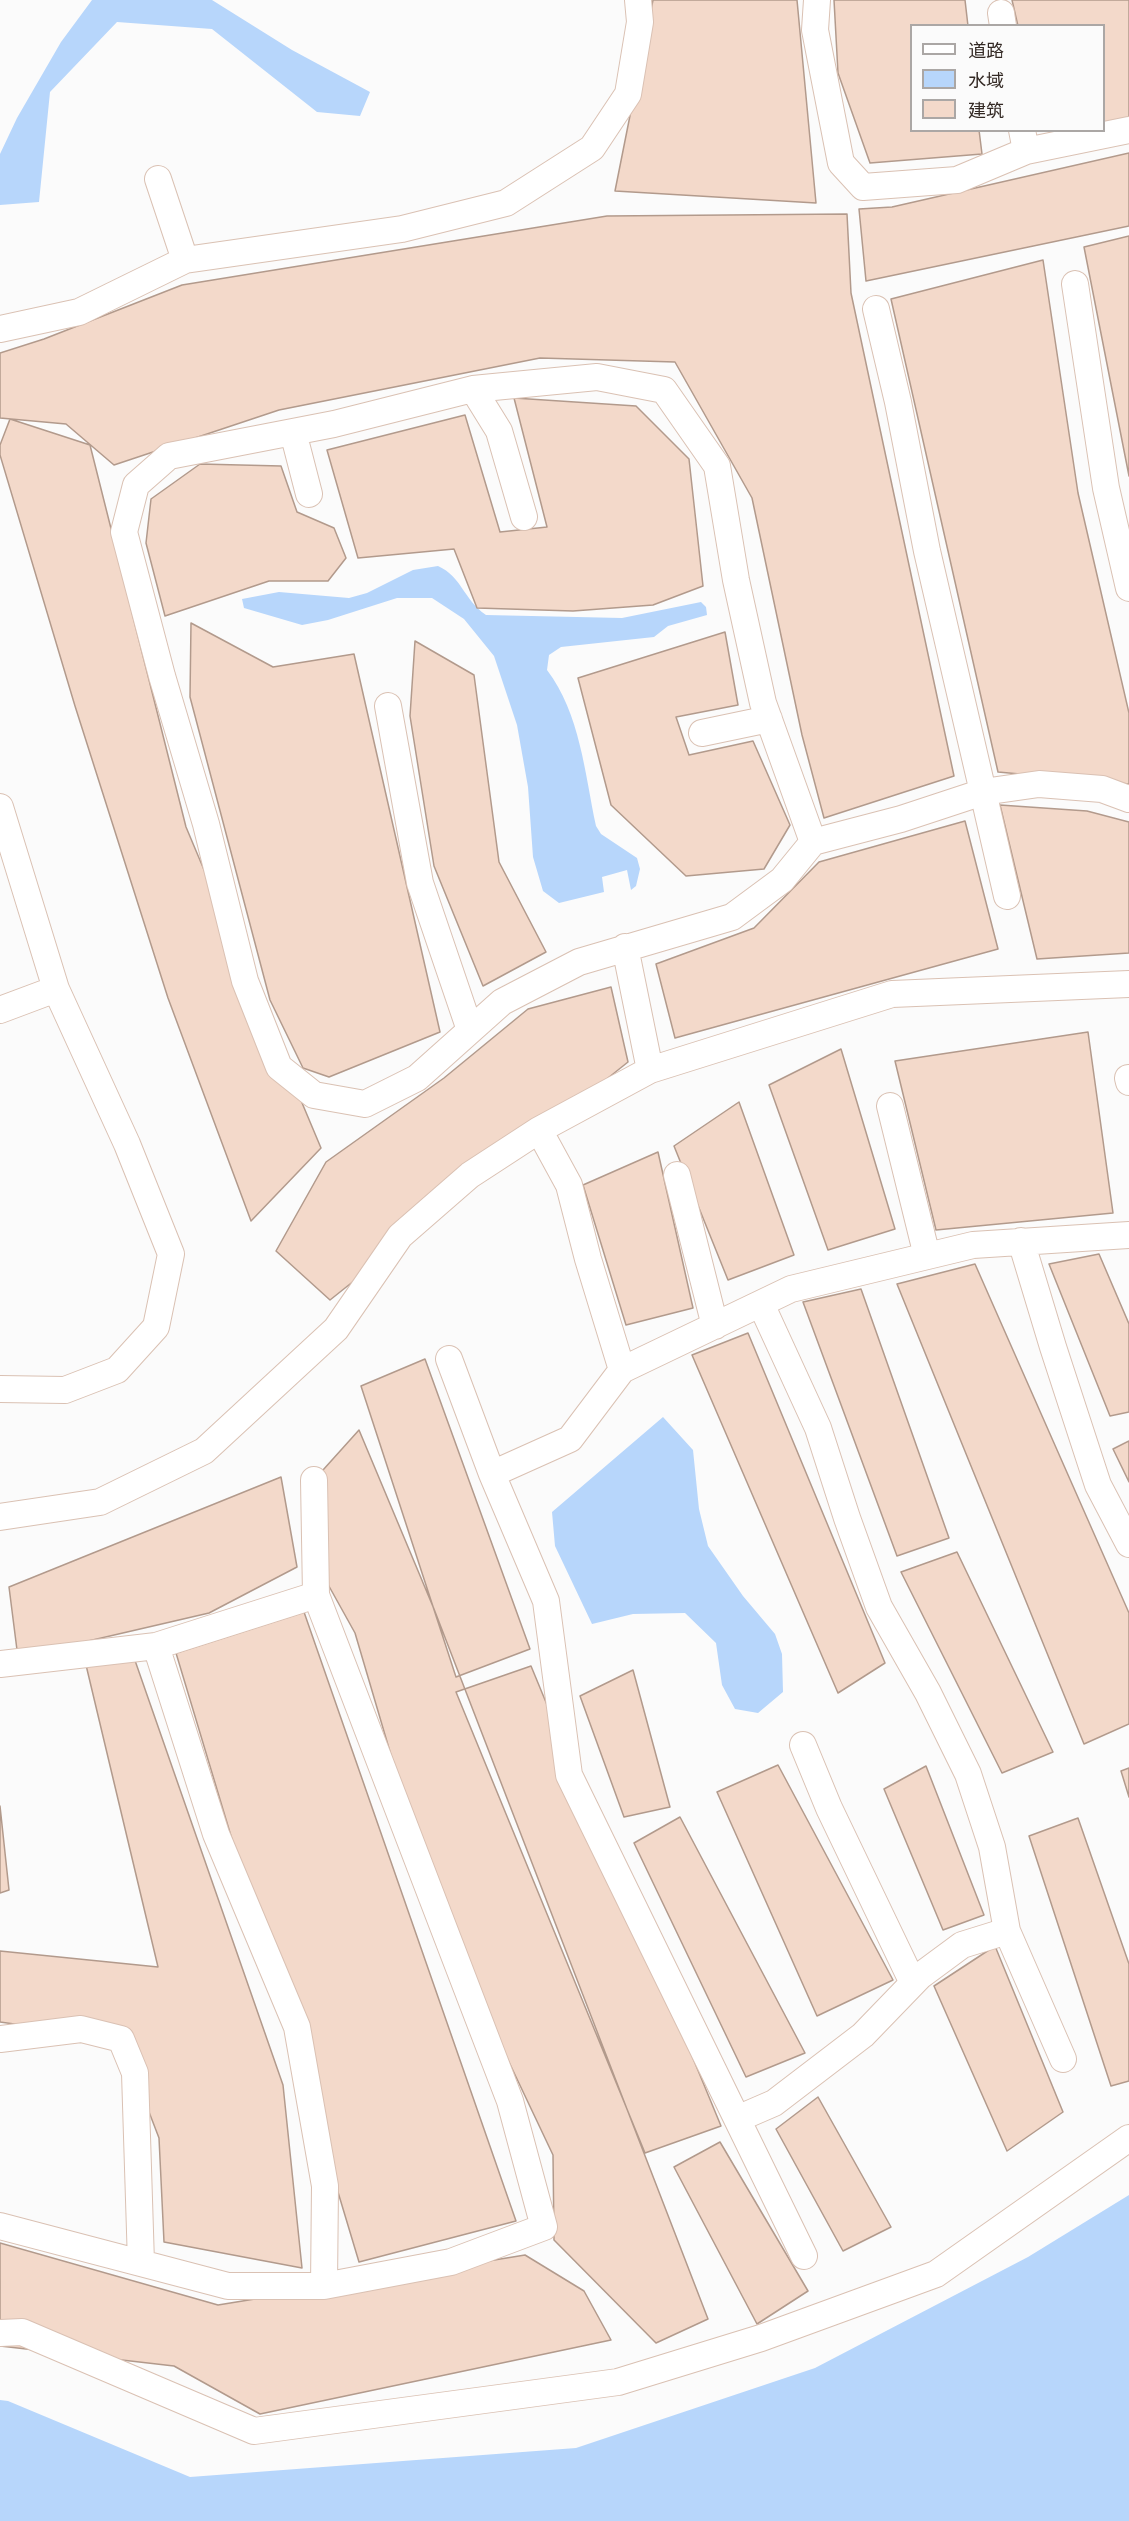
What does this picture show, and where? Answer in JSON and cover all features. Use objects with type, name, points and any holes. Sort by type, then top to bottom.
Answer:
[{"type":"street","points":[[0,329],[79,312],[185,260],[402,229],[506,203],[592,148],[628,94],[640,22],[638,0]]},
{"type":"street","points":[[817,0],[815,30],[841,163],[863,187],[957,180],[1024,141],[1129,130]]},
{"type":"street","points":[[158,179],[185,260]]},
{"type":"street","points":[[1075,284],[1106,488],[1129,588]]},
{"type":"street","points":[[876,309],[898,402],[927,551],[1006,896]]},
{"type":"street","points":[[813,842],[769,719],[736,580],[717,466],[664,390],[597,377],[473,389],[334,424],[169,456],[136,484],[124,532],[162,676],[206,824],[245,981],[279,1067],[314,1095],[365,1104],[417,1078],[502,1002],[579,962],[732,917],[782,880],[813,842],[901,819],[982,792],[1039,783],[1102,789],[1129,799]]},
{"type":"street","points":[[473,389],[499,431],[524,517]]},
{"type":"street","points":[[293,432],[309,494]]},
{"type":"street","points":[[388,705],[420,882],[470,1030]]},
{"type":"street","points":[[702,733],[769,719]]},
{"type":"street","points":[[0,807],[56,989],[127,1144],[171,1254],[156,1327],[117,1370],[65,1390],[0,1389]]},
{"type":"street","points":[[625,947],[650,1070]]},
{"type":"street","points":[[0,1517],[100,1502],[204,1451],[336,1329],[400,1236],[470,1175],[539,1130],[650,1070],[892,994],[1129,984]]},
{"type":"street","points":[[0,1010],[56,989]]},
{"type":"street","points":[[890,1106],[927,1256]]},
{"type":"street","points":[[539,1130],[569,1185],[588,1259],[622,1370]]},
{"type":"street","points":[[677,1174],[715,1326]]},
{"type":"street","points":[[492,1474],[570,1439],[622,1370],[791,1289],[973,1245],[1129,1235]]},
{"type":"street","points":[[1021,1241],[1098,1485],[1129,1544]]},
{"type":"street","points":[[761,1304],[818,1428],[879,1607],[928,1694],[968,1774],[992,1847],[1007,1931],[1063,2060]]},
{"type":"street","points":[[449,1359],[492,1474],[546,1601],[569,1775],[804,2256]]},
{"type":"street","points":[[0,2226],[228,2286],[324,2286],[451,2262],[544,2227],[510,2101],[316,1595],[314,1480]]},
{"type":"street","points":[[0,1664],[156,1646],[316,1595]]},
{"type":"street","points":[[156,1646],[216,1834],[297,2027],[325,2186],[324,2286]]},
{"type":"street","points":[[803,1745],[830,1808],[913,1983]]},
{"type":"street","points":[[737,2119],[774,2103],[863,2035],[913,1983],[962,1945],[1007,1931]]},
{"type":"street","points":[[0,2039],[81,2029],[121,2039],[135,2073],[141,2263]]},
{"type":"street","points":[[0,2333],[22,2332],[254,2431],[618,2382],[761,2338],[936,2274],[1129,2138]]},
{"type":"water","points":[[92,0],[212,0],[292,50],[370,92],[360,116],[317,112],[212,29],[117,22],[50,92],[39,202],[0,205],[0,154],[17,118],[61,42]]},
{"type":"water","points":[[438,566],[458,582],[472,602],[486,615],[622,618],[701,602],[706,607],[707,615],[668,626],[654,637],[561,647],[549,655],[547,670],[567,705],[580,745],[596,826],[601,834],[637,858],[640,869],[636,886],[631,890],[627,870],[602,877],[604,892],[559,903],[543,891],[533,857],[528,787],[517,725],[494,656],[464,619],[432,598],[397,598],[328,620],[302,625],[244,608],[242,599],[279,592],[349,598],[367,593],[413,570]]},
{"type":"water","points":[[663,1417],[693,1450],[699,1509],[708,1546],[743,1596],[775,1634],[782,1654],[783,1692],[758,1713],[735,1709],[722,1685],[716,1643],[685,1613],[633,1614],[592,1624],[555,1546],[552,1512]]},
{"type":"water","points":[[1129,2195],[1129,2521],[0,2521],[0,2400],[8,2401],[190,2477],[576,2448],[815,2368],[1028,2257]]},
{"type":"building","points":[[653,0],[797,0],[816,203],[615,191]]},
{"type":"building","points":[[834,0],[965,0],[968,24],[910,24],[910,132],[979,132],[982,154],[870,163],[838,73]]},
{"type":"building","points":[[1012,0],[1129,0],[1129,118],[1105,123],[1105,24],[1018,24]]},
{"type":"building","points":[[1129,153],[1129,226],[866,281],[859,209],[892,207]]},
{"type":"building","points":[[847,214],[851,293],[954,776],[824,818],[802,735],[752,498],[675,362],[540,358],[279,410],[114,465],[66,424],[0,418],[0,353],[44,339],[182,285],[607,216]]},
{"type":"building","points":[[1129,236],[1129,476],[1084,247]]},
{"type":"building","points":[[1043,260],[1078,493],[1129,713],[1129,784],[998,772],[891,299]]},
{"type":"building","points":[[514,398],[636,406],[689,459],[703,586],[653,605],[573,611],[477,608],[454,549],[358,558],[327,450],[465,415],[500,532],[547,527]]},
{"type":"building","points":[[10,419],[90,445],[186,827],[321,1148],[251,1221],[168,998],[75,706],[0,455],[0,445]]},
{"type":"building","points":[[200,464],[281,466],[297,512],[334,528],[346,558],[328,581],[269,581],[165,616],[146,543],[151,499]]},
{"type":"building","points":[[191,623],[273,667],[354,654],[440,1032],[329,1077],[303,1068],[270,1000],[190,697]]},
{"type":"building","points":[[725,632],[738,705],[676,717],[689,755],[753,741],[790,825],[764,869],[686,876],[611,805],[578,678]]},
{"type":"building","points":[[415,641],[474,675],[499,862],[546,952],[483,986],[434,866],[410,716]]},
{"type":"building","points":[[1000,805],[1087,811],[1129,822],[1129,953],[1037,959]]},
{"type":"building","points":[[965,821],[998,949],[675,1038],[656,964],[754,928],[819,862]]},
{"type":"building","points":[[611,987],[628,1062],[330,1300],[276,1251],[326,1162],[444,1078],[528,1009]]},
{"type":"building","points":[[1088,1032],[1113,1213],[936,1230],[895,1061]]},
{"type":"building","points":[[841,1049],[895,1229],[828,1250],[769,1085]]},
{"type":"building","points":[[739,1102],[794,1255],[728,1280],[674,1146]]},
{"type":"building","points":[[658,1152],[693,1308],[626,1325],[583,1185]]},
{"type":"building","points":[[1099,1254],[1129,1324],[1129,1412],[1110,1416],[1049,1264]]},
{"type":"building","points":[[975,1264],[1129,1613],[1129,1724],[1084,1744],[897,1284]]},
{"type":"building","points":[[861,1289],[949,1538],[897,1556],[803,1302]]},
{"type":"building","points":[[748,1333],[885,1663],[838,1693],[692,1355]]},
{"type":"building","points":[[425,1359],[530,1649],[456,1677],[361,1386]]},
{"type":"building","points":[[359,1430],[434,1609],[708,2319],[656,2343],[554,2240],[553,2155],[436,1908],[355,1633],[315,1561],[314,1480]]},
{"type":"building","points":[[1129,1441],[1129,1482],[1113,1449]]},
{"type":"building","points":[[281,1477],[297,1567],[209,1613],[84,1642],[17,1650],[9,1587]]},
{"type":"building","points":[[957,1552],[1053,1752],[1002,1773],[901,1572]]},
{"type":"building","points":[[304,1612],[516,2221],[359,2262],[176,1653]]},
{"type":"building","points":[[131,1649],[283,2085],[302,2268],[164,2242],[159,2138],[121,2039],[0,2022],[0,1951],[158,1967],[86,1665]]},
{"type":"building","points":[[531,1666],[721,2126],[645,2153],[456,1692]]},
{"type":"building","points":[[633,1670],[670,1807],[624,1817],[580,1696]]},
{"type":"building","points":[[778,1765],[893,1980],[817,2016],[717,1792]]},
{"type":"building","points":[[926,1766],[984,1915],[943,1930],[884,1789]]},
{"type":"building","points":[[1129,1768],[1129,1797],[1121,1771]]},
{"type":"building","points":[[0,1806],[9,1890],[0,1893]]},
{"type":"building","points":[[680,1817],[805,2053],[746,2077],[634,1843]]},
{"type":"building","points":[[1078,1818],[1129,1964],[1129,2081],[1111,2086],[1029,1836]]},
{"type":"building","points":[[995,1946],[1063,2112],[1007,2151],[934,1986]]},
{"type":"building","points":[[818,2097],[891,2227],[843,2251],[776,2129]]},
{"type":"building","points":[[720,2142],[808,2291],[757,2324],[674,2167]]},
{"type":"building","points":[[0,2243],[218,2305],[525,2255],[584,2291],[611,2340],[260,2414],[174,2366],[0,2346]]}]
